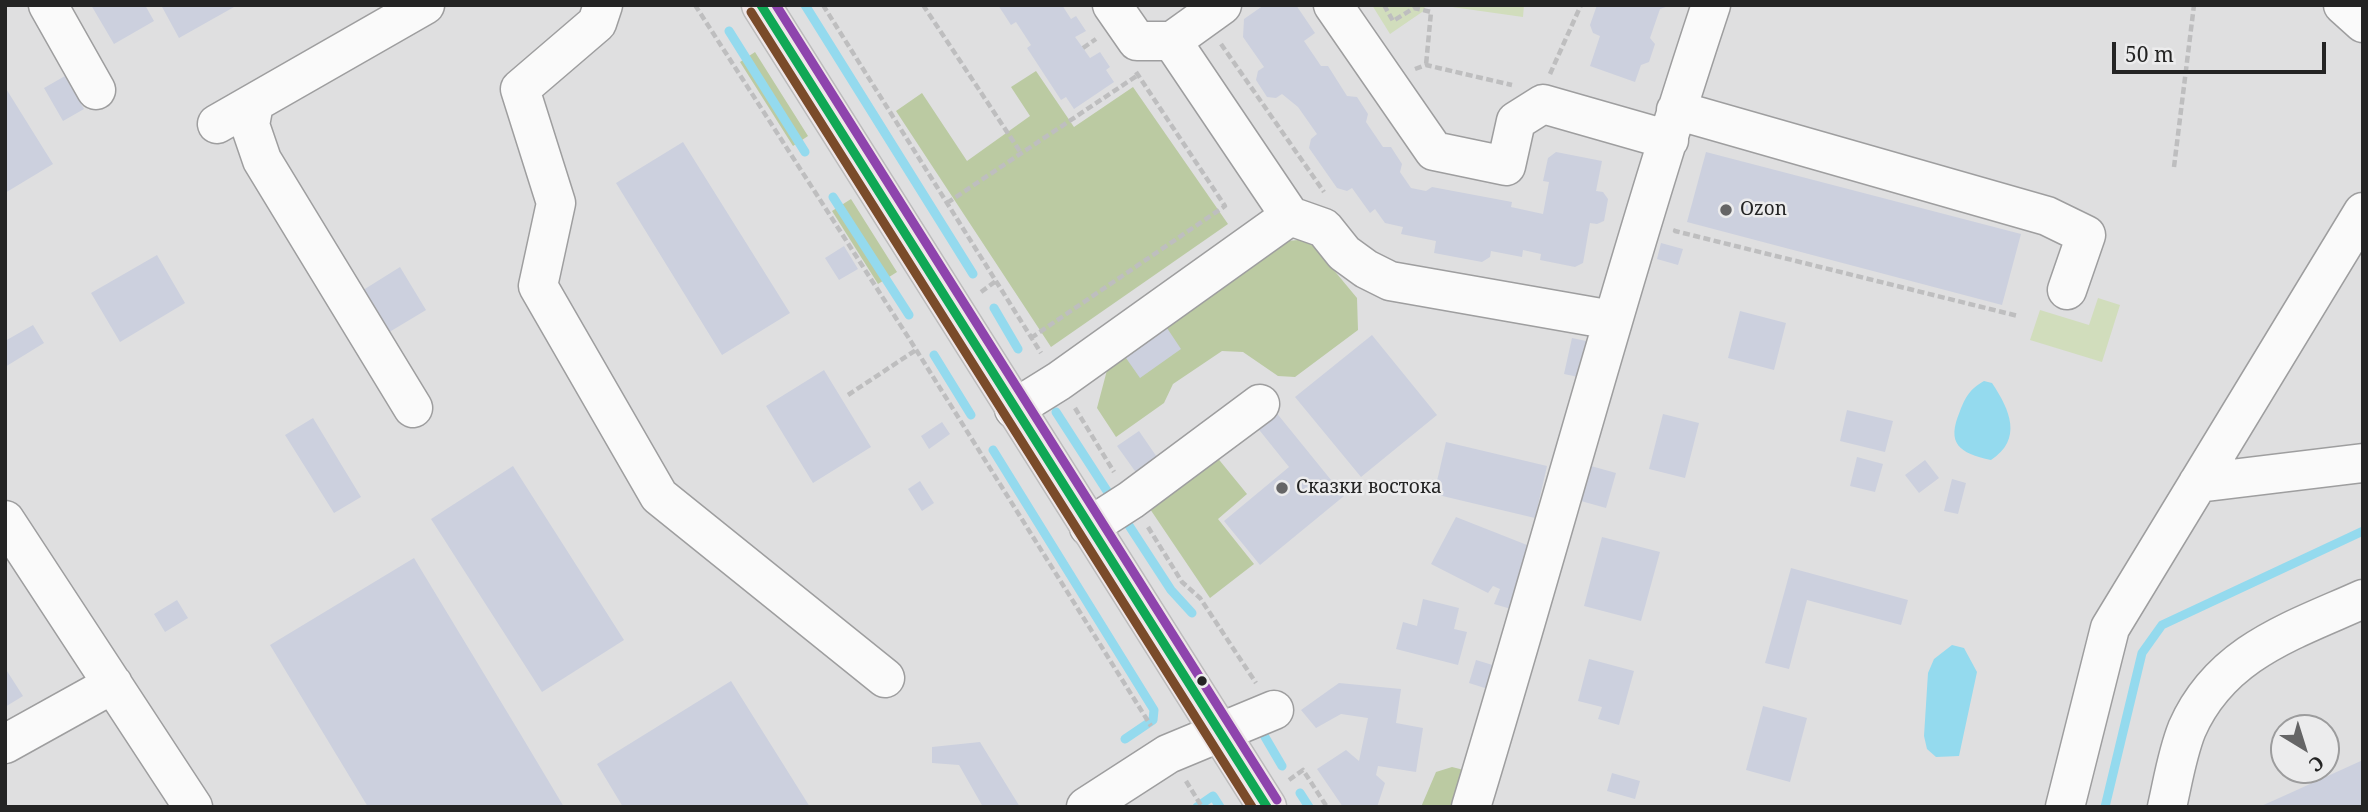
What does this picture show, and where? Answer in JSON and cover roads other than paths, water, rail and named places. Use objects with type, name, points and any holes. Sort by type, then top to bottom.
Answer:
[{"type":"main road","points":[[761,5],[1217,731],[1276,795]]},
{"type":"street","points":[[48,5],[96,90]]},
{"type":"street","points":[[217,124],[425,5]]},
{"type":"street","points":[[603,5],[597,23],[520,89],[555,204],[538,286],[659,496],[885,678]]},
{"type":"street","points":[[1112,5],[1137,41],[1172,41],[1219,22]]},
{"type":"street","points":[[1333,5],[1434,151],[1506,166],[1516,121],[1543,104],[1672,125],[2047,216],[2086,235],[2067,290]]},
{"type":"street","points":[[1471,807],[1528,618],[1612,320],[1711,5]]},
{"type":"street","points":[[2343,5],[2363,23]]},
{"type":"street","points":[[1172,41],[1290,216],[1324,228],[1345,253],[1366,269],[1390,281],[1612,320]]},
{"type":"street","points":[[254,104],[250,125],[262,160],[413,408]]},
{"type":"street","points":[[2065,807],[2110,628],[2363,212]]},
{"type":"street","points":[[1014,409],[1059,381],[1290,216]]},
{"type":"street","points":[[1089,527],[1131,500],[1261,404]]},
{"type":"street","points":[[2198,483],[2363,463]]},
{"type":"street","points":[[5,520],[193,807]]},
{"type":"street","points":[[2167,807],[2188,729],[2198,709],[2224,674],[2256,648],[2363,599]]},
{"type":"street","points":[[5,744],[113,684]]},
{"type":"street","points":[[1086,807],[1168,754],[1217,731],[1274,710]]},
{"type":"water","points":[[1984,381],[1992,383],[2004,403],[2010,424],[2007,443],[1991,460],[1963,450],[1955,439],[1954,432],[1967,397]]},
{"type":"water","points":[[1952,645],[1964,648],[1977,672],[1959,756],[1936,757],[1927,749],[1924,736],[1928,673],[1934,659]]},
{"type":"waterway","points":[[805,5],[973,274]]},
{"type":"waterway","points":[[729,31],[805,152]]},
{"type":"waterway","points":[[833,197],[909,315]]},
{"type":"waterway","points":[[994,308],[1018,349]]},
{"type":"waterway","points":[[934,355],[971,415]]},
{"type":"waterway","points":[[1056,412],[1109,494]]},
{"type":"waterway","points":[[993,450],[1154,710],[1153,720],[1125,739]]},
{"type":"waterway","points":[[1128,524],[1171,590],[1192,613]]},
{"type":"waterway","points":[[2105,807],[2142,653],[2162,625],[2363,531]]},
{"type":"waterway","points":[[1265,737],[1282,766]]},
{"type":"waterway","points":[[1300,793],[1309,807]]},
{"type":"waterway","points":[[1197,807],[1213,796],[1220,807]]},
{"type":"place","name":"Ozon","points":[[1726,210]]},
{"type":"place","name":"Сказки востока","points":[[1282,488]]}]
